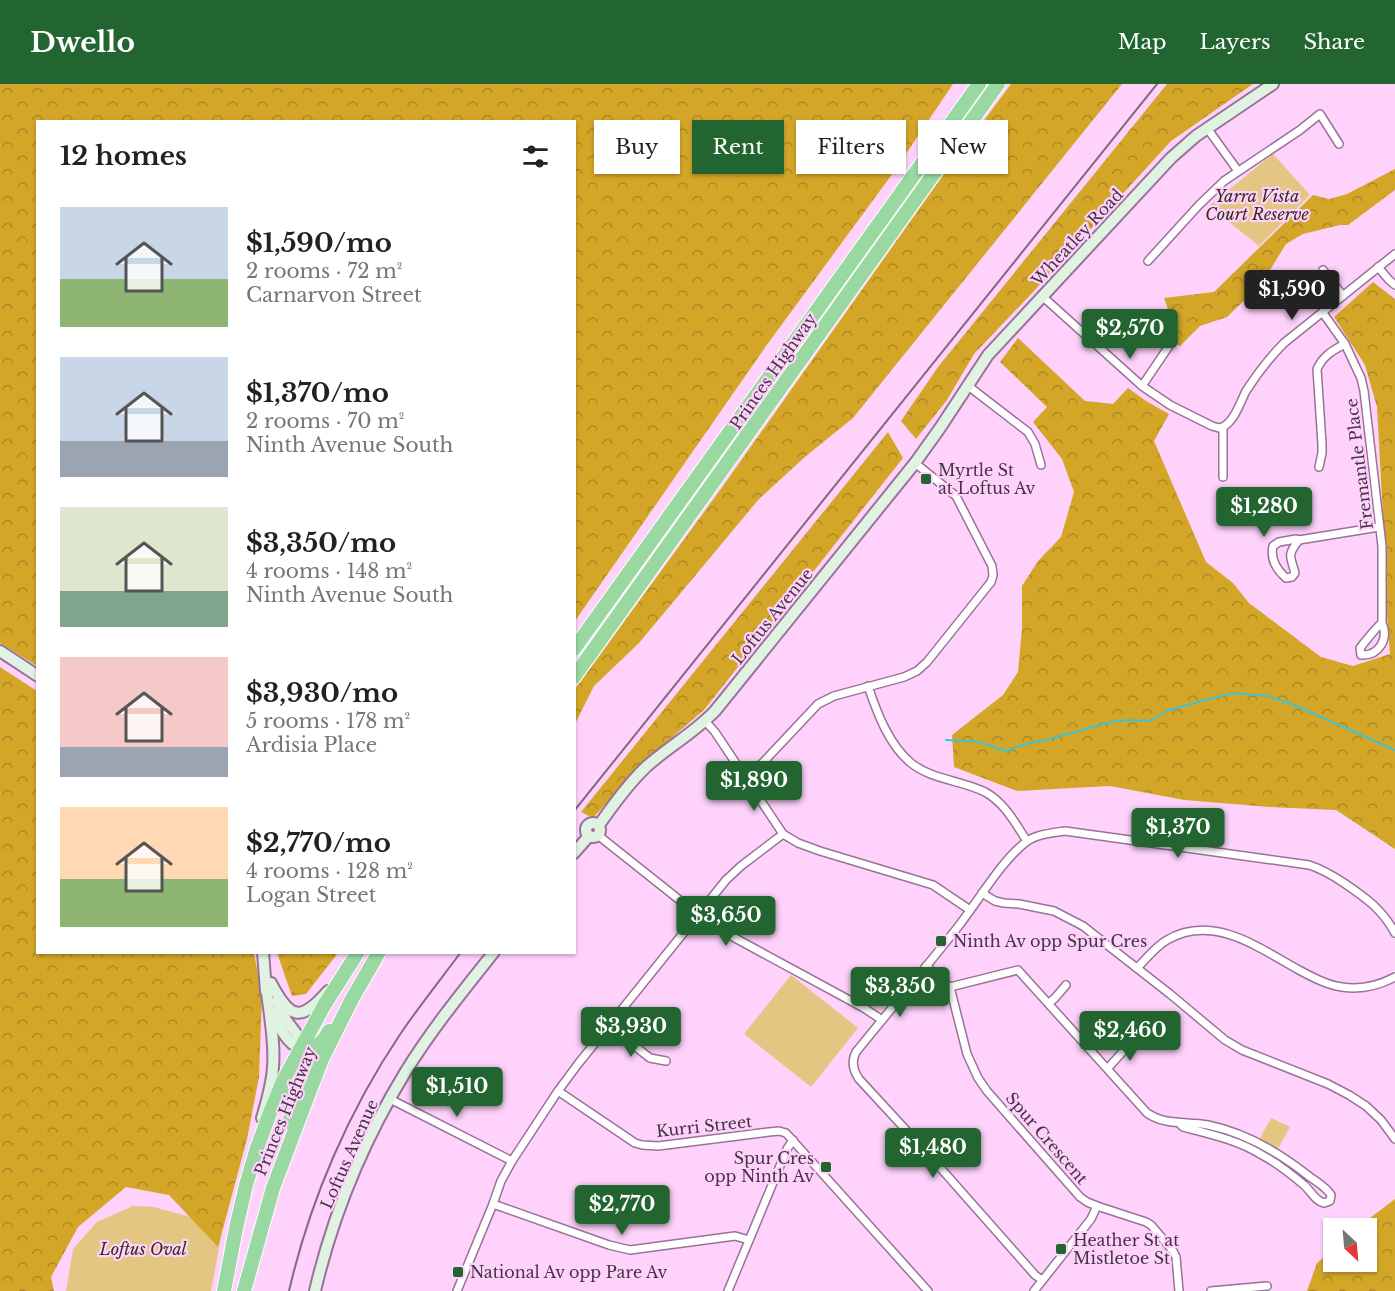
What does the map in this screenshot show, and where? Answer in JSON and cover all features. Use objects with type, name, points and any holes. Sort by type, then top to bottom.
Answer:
[{"type":"highway","name":"Princes Highway","points":[[576,646],[979,84]]},
{"type":"highway","name":"Princes Highway","points":[[576,674],[998,84]]},
{"type":"highway","name":"Princes Highway","points":[[224,1291],[246,1185],[270,1113],[284,1079],[304,1047],[333,991],[357,954]]},
{"type":"highway","name":"Princes Highway","points":[[244,1291],[273,1188],[310,1090],[378,954]]},
{"type":"highway","points":[[310,1090],[313,1070],[310,1057],[304,1047],[318,1046],[323,1042],[340,1012],[362,982]]},
{"type":"highway","points":[[270,1113],[284,1096],[291,1095],[294,1098],[295,1103],[278,1154],[273,1188]]},
{"type":"street","name":"Wheatley Road","points":[[952,410],[988,355],[1171,158],[1207,128],[1274,84]]},
{"type":"street","points":[[1148,261],[1214,190],[1320,114],[1339,144]]},
{"type":"street","points":[[1207,128],[1238,171]]},
{"type":"street","points":[[1042,296],[1152,394],[1219,428],[1230,421],[1257,375],[1284,343],[1395,254]]},
{"type":"street","points":[[1378,267],[1395,285]]},
{"type":"street","points":[[1323,270],[1343,296]]},
{"type":"street","name":"Fremantle Place","points":[[1323,313],[1345,344],[1364,391],[1382,546],[1382,623],[1385,634],[1383,644],[1373,653],[1361,655],[1360,648],[1382,623]]},
{"type":"street","points":[[1319,467],[1322,444],[1317,369],[1322,359],[1345,344]]},
{"type":"street","points":[[1142,386],[1169,346]]},
{"type":"street","points":[[967,386],[1028,432],[1035,444],[1041,465]]},
{"type":"street","name":"Loftus Avenue","points":[[576,851],[596,832],[620,796],[645,768],[705,721],[915,463],[952,410]]},
{"type":"street","points":[[1223,427],[1223,477]]},
{"type":"street","points":[[746,777],[758,768],[818,704],[834,696],[904,677],[917,671],[927,662],[989,585],[993,575],[992,566],[956,496],[915,463]]},
{"type":"street","points":[[1299,540],[1290,557],[1295,573],[1292,577],[1286,578],[1272,555],[1272,548],[1279,542],[1379,527]]},
{"type":"street","points":[[0,651],[36,675]]},
{"type":"street","points":[[868,686],[890,736],[901,753],[912,764],[931,774],[973,787],[995,799],[1007,811],[1027,841]]},
{"type":"street","points":[[705,721],[715,732],[783,834],[812,848],[933,885],[970,910]]},
{"type":"street","points":[[1042,1280],[1035,1275],[859,1079],[855,1073],[853,1061],[856,1052],[1006,862],[1027,841],[1039,835],[1065,831],[1309,865],[1329,873],[1372,903],[1389,922],[1395,933]]},
{"type":"street","points":[[596,832],[711,925],[882,1020]]},
{"type":"street","points":[[457,1291],[501,1181],[558,1091],[726,880],[783,834]]},
{"type":"street","points":[[982,893],[995,901],[1054,911],[1068,917],[1083,926],[1170,994],[1225,1041],[1349,1095],[1381,1120],[1395,1139]]},
{"type":"street","points":[[1137,968],[1159,945],[1169,939],[1180,934],[1215,930],[1237,936],[1311,977],[1339,987],[1371,987],[1395,977]]},
{"type":"street","points":[[269,988],[288,1010],[298,1014],[305,1012],[317,1003],[356,954]]},
{"type":"street","name":"Loftus Avenue","points":[[315,1291],[348,1186],[390,1099],[444,1016],[492,954]]},
{"type":"street","points":[[257,1148],[273,1068],[269,988],[264,957]]},
{"type":"street","points":[[926,966],[950,987],[1018,970],[1147,1113],[1161,1120],[1221,1137],[1254,1150],[1302,1183],[1319,1202],[1330,1201],[1331,1195],[1327,1189],[1294,1164],[1257,1141],[1219,1127],[1185,1122],[1180,1124]]},
{"type":"street","points":[[1049,1003],[1066,985]]},
{"type":"street","name":"Spur Crescent","points":[[950,987],[967,1054],[987,1091],[1080,1197],[1097,1206],[1146,1222],[1155,1229],[1176,1257],[1179,1291]]},
{"type":"street","points":[[269,988],[304,1047]]},
{"type":"street","points":[[609,1026],[650,1058],[666,1061]]},
{"type":"street","points":[[1108,1068],[1135,1038]]},
{"type":"street","name":"Kurri Street","points":[[558,1091],[635,1143],[642,1145],[658,1146],[779,1131],[786,1133],[793,1140]]},
{"type":"street","points":[[390,1099],[512,1161]]},
{"type":"street","points":[[728,1291],[787,1149],[793,1140],[928,1291]]},
{"type":"street","points":[[493,1204],[609,1245],[630,1250],[735,1236],[749,1240]]},
{"type":"street","points":[[1034,1291],[1086,1226],[1097,1206]]},
{"type":"street","points":[[1211,1291],[1267,1286]]},
{"type":"green space","points":[[0,84],[953,84],[929,120],[918,120],[918,136],[906,154],[906,120],[796,120],[796,174],[892,174],[766,346],[576,620],[576,120],[36,120],[36,665],[0,643]]},
{"type":"green space","points":[[1011,84],[1122,84],[853,418],[806,456],[759,499],[639,643],[594,686],[576,722],[576,688],[723,486],[944,174],[1008,174],[1008,120],[984,120]]},
{"type":"green space","points":[[1167,84],[1253,84],[1171,141],[974,354],[947,400],[916,439],[901,421],[938,367]]},
{"type":"green space","name":"Yarra Vista Court Reserve","points":[[1273,154],[1310,195],[1259,246],[1209,206]]},
{"type":"green space","points":[[1395,169],[1395,190],[1348,225],[1303,234],[1286,244],[1262,283],[1227,317],[1200,326],[1180,346],[1166,340],[1174,326],[1164,298],[1214,292],[1313,195],[1329,199],[1347,194]]},
{"type":"green space","points":[[1373,282],[1395,299],[1395,849],[1336,810],[1184,800],[1110,786],[1017,791],[954,767],[952,735],[1003,695],[1018,672],[1022,628],[1022,586],[1038,561],[1061,537],[1074,492],[1062,459],[1033,422],[1047,407],[1000,362],[1018,338],[1085,401],[1113,404],[1128,388],[1169,414],[1154,441],[1206,562],[1233,583],[1249,603],[1321,657],[1353,666],[1390,654],[1377,407],[1365,365],[1334,317]]},
{"type":"green space","points":[[888,432],[903,458],[704,710],[643,762],[593,818],[581,812]]},
{"type":"green space","points":[[0,667],[36,690],[36,954],[254,954],[262,995],[259,1077],[247,1139],[218,1247],[169,1195],[126,1187],[78,1227],[51,1277],[54,1291],[0,1291]]},
{"type":"green space","points":[[278,954],[337,954],[306,994],[292,996]]},
{"type":"green space","points":[[791,975],[858,1028],[811,1087],[744,1034]]},
{"type":"green space","points":[[1271,1118],[1290,1127],[1278,1149],[1259,1140]]},
{"type":"green space","points":[[1395,1199],[1395,1291],[1307,1291],[1317,1263],[1323,1258],[1323,1272],[1377,1272],[1377,1218],[1370,1218]]},
{"type":"green space","name":"Loftus Oval","points":[[133,1206],[154,1207],[223,1226],[211,1291],[66,1291],[73,1249],[97,1222]]},
{"type":"waterway","points":[[946,740],[980,742],[1006,751],[1107,723],[1127,720],[1149,721],[1167,711],[1233,693],[1268,696],[1294,705],[1395,750]]},
{"type":"railway","points":[[576,809],[1157,84]]},
{"type":"railway","points":[[289,1291],[308,1223],[348,1124],[382,1062],[401,1033],[459,954]]},
{"type":"place","name":"Myrtle St at Loftus Av","points":[[926,479]]},
{"type":"place","name":"Ninth Av opp Spur Cres","points":[[941,941]]},
{"type":"place","name":"Spur Cres opp Ninth Av","points":[[826,1167]]},
{"type":"place","name":"Heather St at Mistletoe St","points":[[1061,1249]]},
{"type":"place","name":"National Av opp Pare Av","points":[[458,1272]]}]
